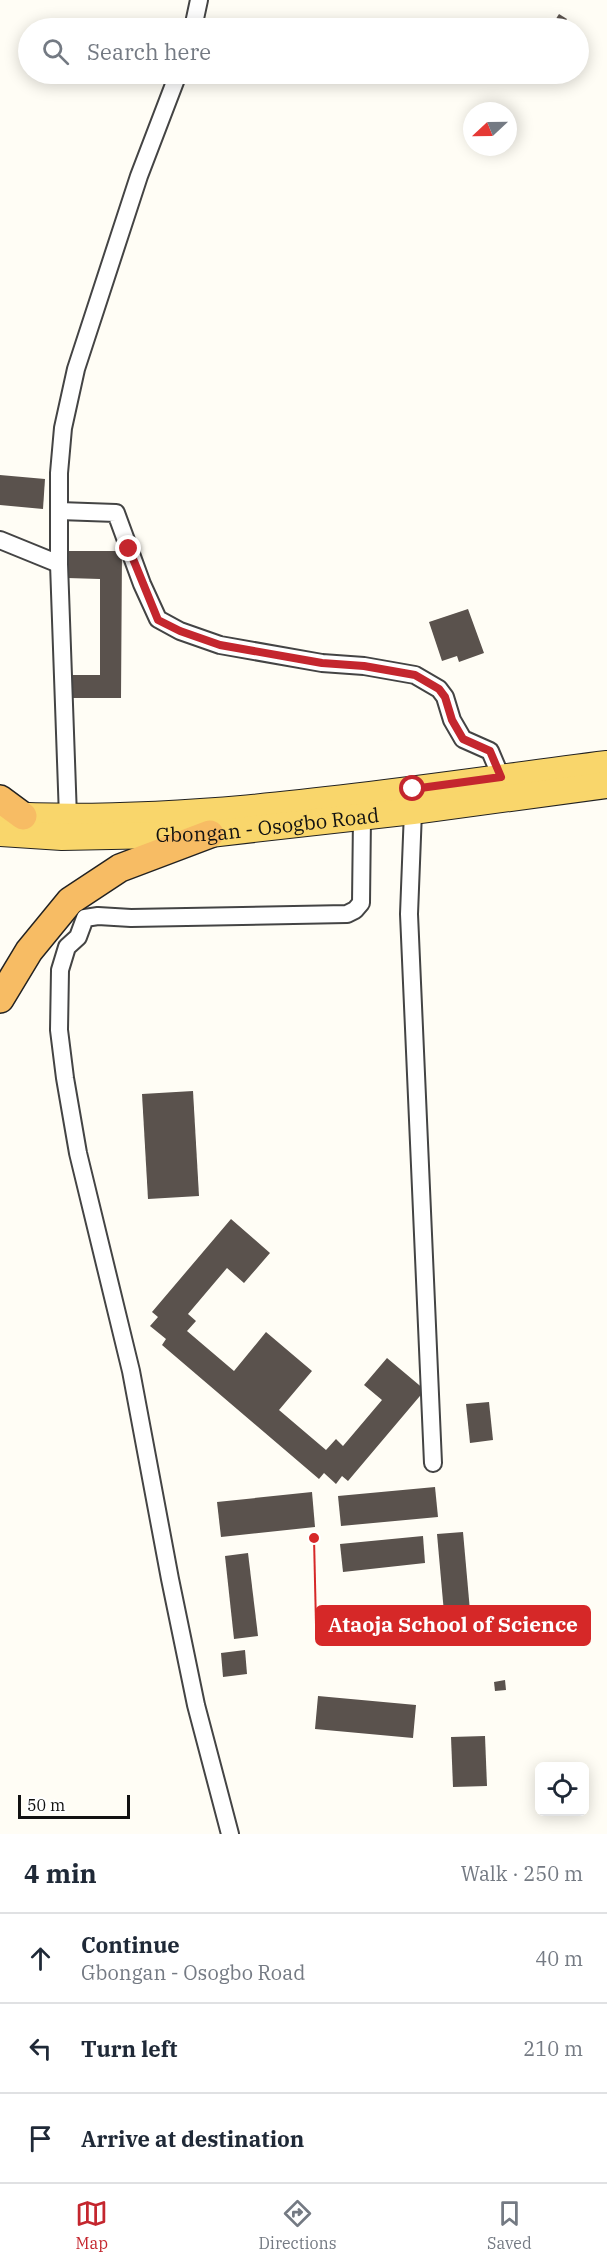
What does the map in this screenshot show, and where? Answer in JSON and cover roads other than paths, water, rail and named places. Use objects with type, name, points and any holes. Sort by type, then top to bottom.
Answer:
[{"type":"highway","points":[[0,799],[11,815]]},
{"type":"highway","points":[[0,999],[29,951],[70,901],[120,868],[210,834]]},
{"type":"main road","name":"Gbongan - Osogbo Road","points":[[11,815],[68,817],[224,812],[607,764]]},
{"type":"main road","name":"Gbongan - Osogbo Road","points":[[0,833],[62,837],[210,834],[412,811],[607,785]]},
{"type":"street","points":[[195,18],[199,0]]},
{"type":"street","points":[[68,817],[59,564],[59,473],[63,428],[76,369],[139,176],[174,84]]},
{"type":"street","points":[[59,511],[116,513],[158,620],[180,631],[220,645],[261,653],[415,675],[439,689],[445,697],[452,720],[463,739],[490,751],[501,777]]},
{"type":"street","points":[[0,540],[59,564]]},
{"type":"street","points":[[412,811],[409,914],[433,1463]]},
{"type":"street","points":[[230,1834],[196,1705],[131,1371],[78,1154],[59,1030],[60,970],[67,947],[78,937],[85,918],[98,916],[131,918],[347,914],[355,910],[361,903],[362,817]]},
{"type":"place","name":"Ataoja School of Science","points":[[314,1538]]}]
